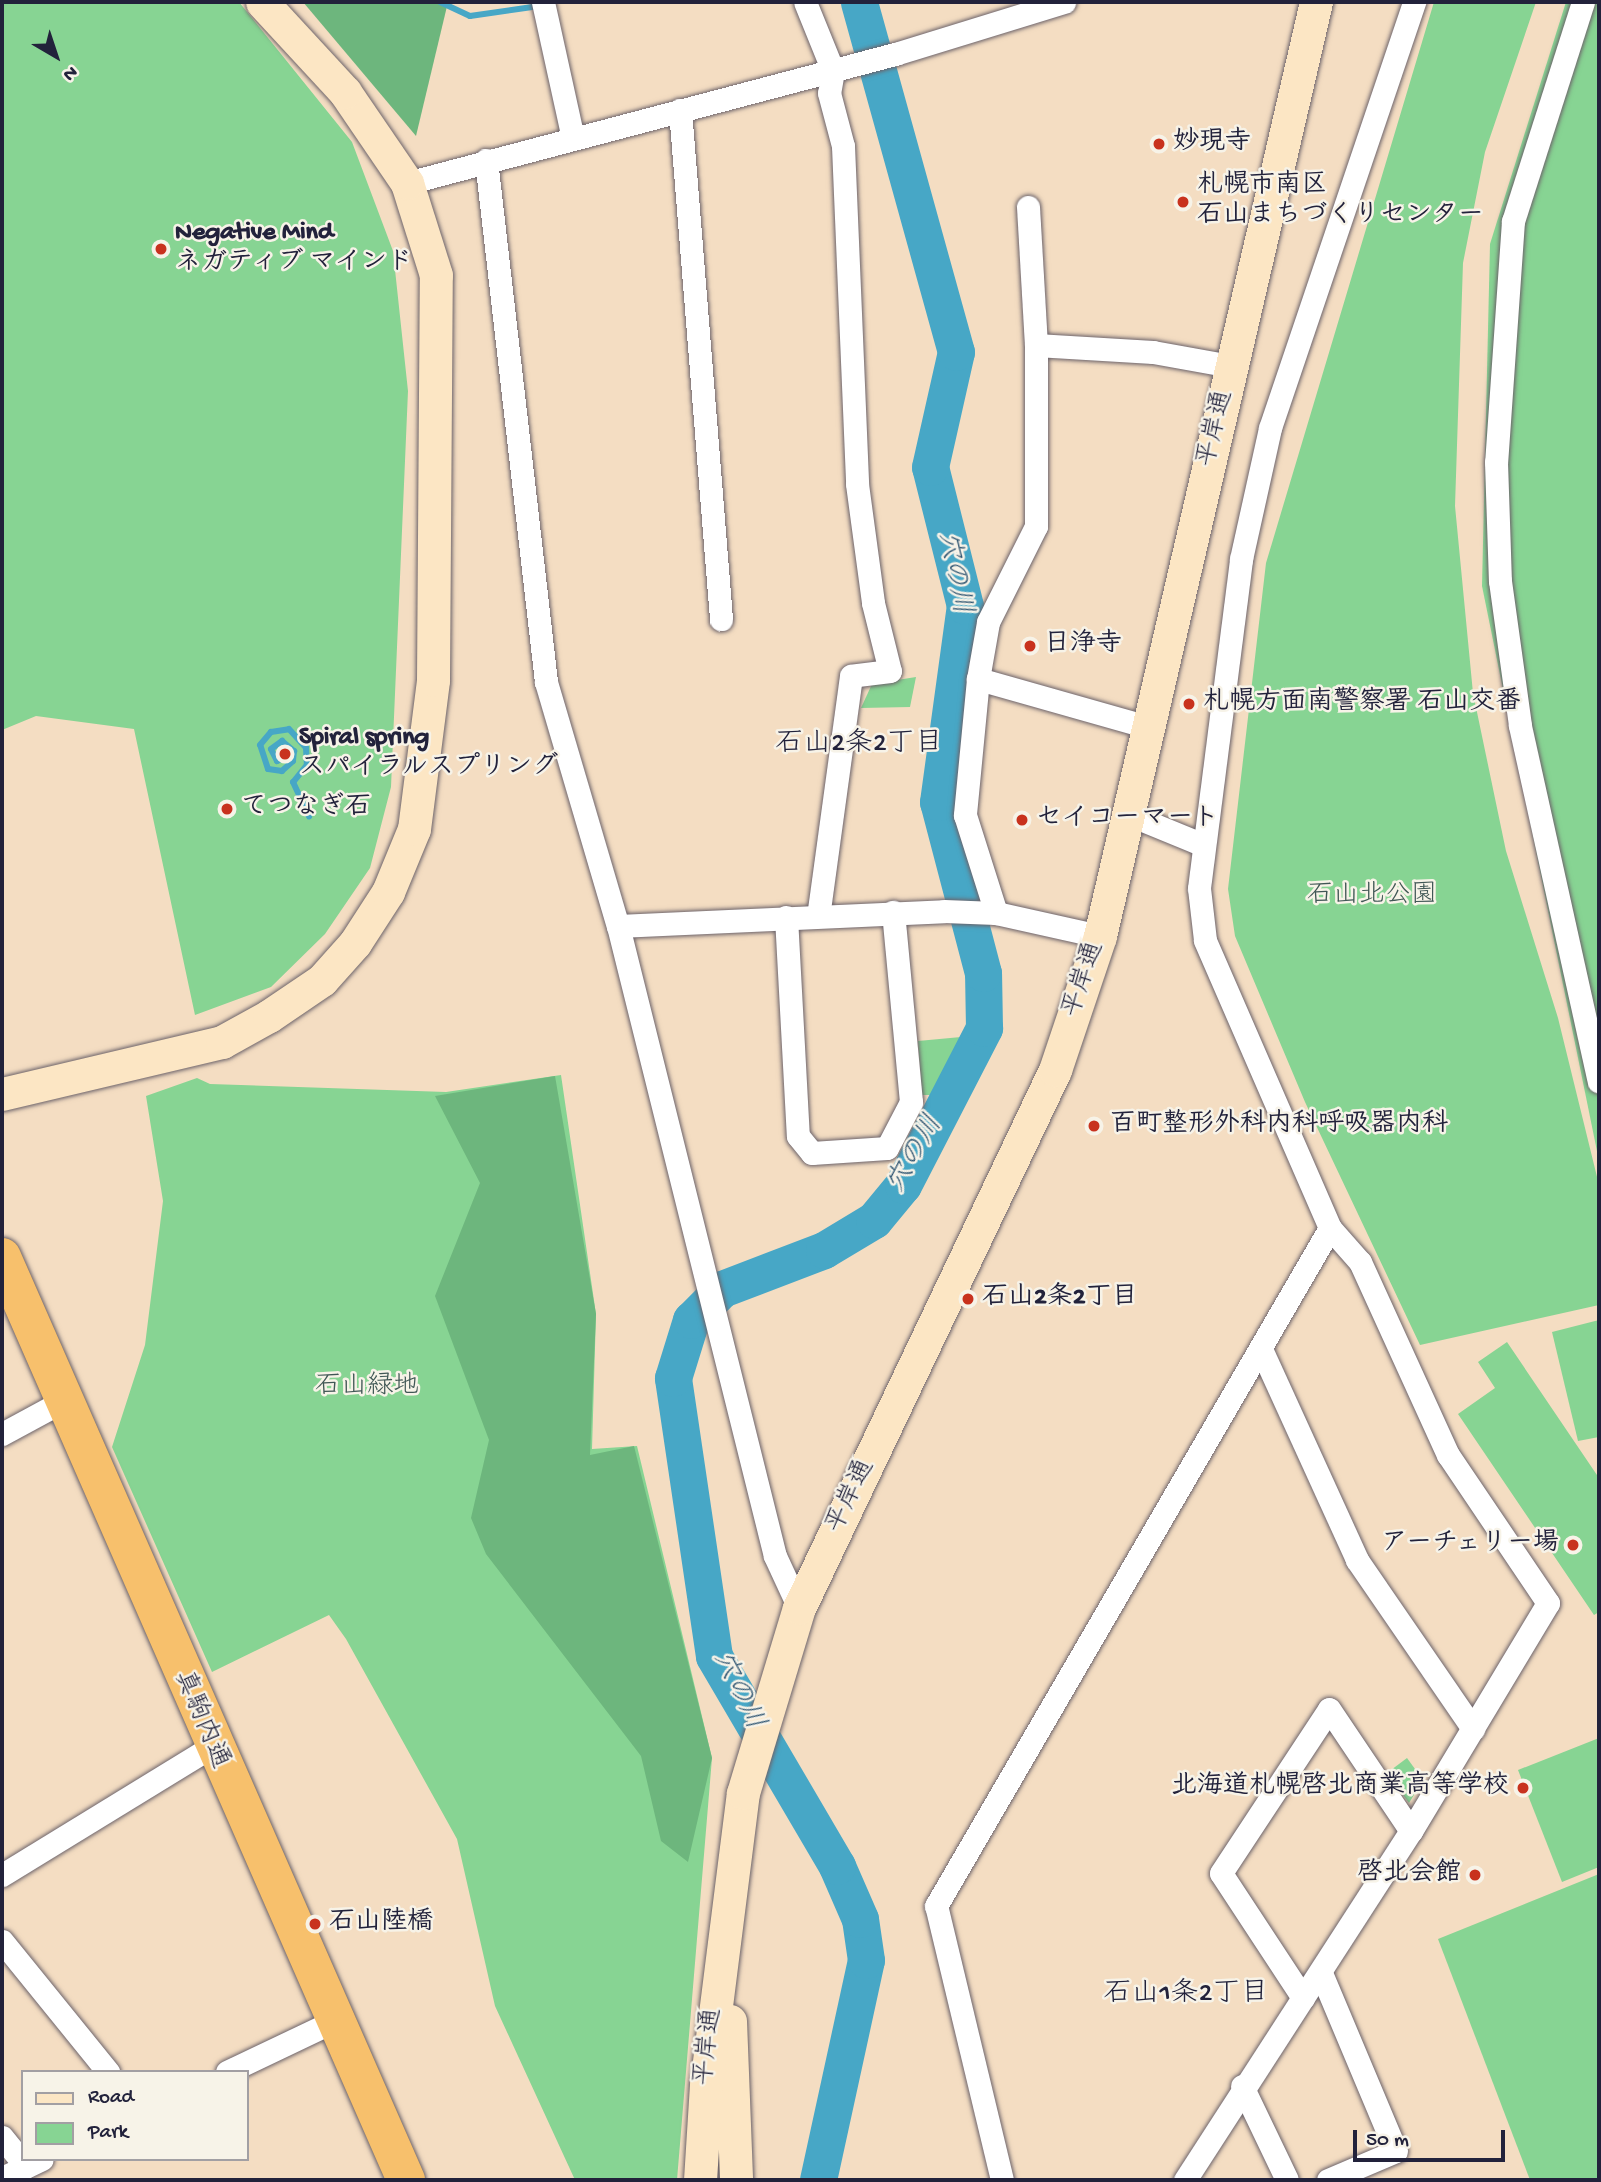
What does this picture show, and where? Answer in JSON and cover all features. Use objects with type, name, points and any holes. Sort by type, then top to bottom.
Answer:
[{"type":"highway","name":"真駒内通","points":[[2,1257],[211,1746],[332,2022],[359,2073],[406,2180]]},
{"type":"highway","points":[[359,2073],[367,2145],[382,2180]]},
{"type":"highway","points":[[359,2073],[405,2132],[428,2180]]},
{"type":"street","points":[[2,1094],[222,1042],[322,980],[388,892],[414,829],[433,680],[439,331],[436,275],[407,183],[345,92],[262,2]]},
{"type":"street","points":[[806,2],[839,69],[829,93],[843,146],[857,484],[873,603],[890,671],[851,676],[818,916]]},
{"type":"street","points":[[407,183],[895,54],[1064,2]]},
{"type":"street","name":"平岸通","points":[[701,2180],[725,1914],[743,1793],[799,1608],[1055,1070],[1100,936],[1316,2]]},
{"type":"street","points":[[1185,2180],[1242,2086],[1321,1973],[1412,1832],[1548,1603],[1448,1455],[1360,1262],[1330,1228],[1205,940],[1200,845],[1241,559],[1270,428],[1414,2]]},
{"type":"street","points":[[1584,2],[1513,221],[1496,462],[1500,581],[1520,726],[1599,1081]]},
{"type":"street","points":[[545,8],[573,138]]},
{"type":"street","points":[[680,110],[722,619]]},
{"type":"street","points":[[486,160],[546,682],[618,926],[775,1556],[799,1608]]},
{"type":"street","points":[[989,912],[965,815],[978,679],[988,622],[1036,526],[1037,345],[1028,207]]},
{"type":"street","points":[[1037,345],[1153,352],[1231,366]]},
{"type":"street","points":[[978,679],[1148,727]]},
{"type":"street","points":[[1128,814],[1200,845]]},
{"type":"street","points":[[618,926],[944,911],[989,912],[1100,936]]},
{"type":"street","points":[[786,917],[798,1136],[812,1153],[887,1149],[911,1102],[893,912]]},
{"type":"street","points":[[1002,2180],[936,1906],[1330,1228]]},
{"type":"street","points":[[1261,1349],[1357,1560],[1473,1729]]},
{"type":"street","points":[[2,1434],[63,1401]]},
{"type":"street","points":[[1303,1998],[1221,1873],[1329,1709],[1412,1832]]},
{"type":"street","points":[[2,1875],[211,1746]]},
{"type":"street","name":"平岸通","points":[[725,1914],[736,2180]]},
{"type":"street","points":[[2,1941],[106,2070]]},
{"type":"street","points":[[1321,1973],[1396,2151],[1328,2180]]},
{"type":"street","points":[[231,2070],[332,2022]]},
{"type":"street","points":[[1242,2086],[1287,2180]]},
{"type":"street","points":[[2,2137],[21,2152]]},
{"type":"street","points":[[2,2178],[34,2163]]},
{"type":"green space","points":[[2,2],[239,2],[352,142],[393,251],[408,391],[391,787],[370,868],[325,934],[271,987],[195,1015],[134,729],[36,716],[2,730]]},
{"type":"green space","points":[[303,2],[448,2],[416,136]]},
{"type":"green space","name":"石山北公園","points":[[1434,2],[1536,2],[1485,152],[1463,263],[1455,506],[1473,693],[1506,851],[1558,1018],[1599,1185],[1599,1305],[1420,1345],[1305,1102],[1235,936],[1228,889],[1266,563]]},
{"type":"green space","points":[[1566,2],[1599,2],[1599,1161],[1482,586],[1490,244]]},
{"type":"green space","points":[[916,677],[910,707],[861,708],[872,684]]},
{"type":"green space","points":[[961,1037],[932,1095],[922,1095],[918,1041]]},
{"type":"green space","name":"石山緑地","points":[[561,1075],[596,1314],[592,1449],[637,1446],[712,1758],[677,2180],[575,2180],[495,2006],[457,1839],[346,1639],[329,1615],[212,1672],[112,1447],[145,1345],[163,1201],[146,1096],[197,1078],[210,1084],[446,1092]]},
{"type":"green space","points":[[555,1076],[596,1314],[590,1455],[634,1446],[712,1758],[688,1862],[661,1841],[641,1756],[486,1554],[471,1518],[489,1440],[435,1296],[480,1183],[435,1096]]},
{"type":"green space","points":[[1599,1320],[1599,1437],[1578,1441],[1552,1332]]},
{"type":"green space","name":"アーチェリー場","points":[[1507,1342],[1599,1478],[1599,1612],[1594,1615],[1458,1414],[1495,1388],[1478,1362]]},
{"type":"green space","points":[[1599,1738],[1599,1867],[1562,1882],[1518,1770]]},
{"type":"green space","points":[[1407,1758],[1423,1780],[1409,1803],[1387,1773]]},
{"type":"green space","points":[[1599,1874],[1599,2180],[1530,2180],[1438,1939]]},
{"type":"waterway","points":[[440,2],[470,16],[539,6]]},
{"type":"waterway","name":"穴の川","points":[[818,2180],[866,1960],[860,1919],[837,1866],[714,1656],[673,1378],[691,1320],[722,1289],[824,1250],[874,1220],[903,1185],[984,1028],[983,973],[938,802],[965,606],[930,467],[956,352],[859,2]]},
{"type":"waterway","points":[[281,753],[285,757],[277,761],[271,749],[282,741],[294,751],[293,761],[282,771],[268,769],[260,745],[271,732],[289,729],[306,748],[307,765],[293,782],[309,816]]},
{"type":"place","name":"妙現寺","points":[[1159,144]]},
{"type":"place","name":"札幌市南区 石山まちづくりセンター","points":[[1183,202]]},
{"type":"place","name":"Negative Mind ネガティブ マインド","points":[[161,249]]},
{"type":"place","name":"日浄寺","points":[[1030,646]]},
{"type":"place","name":"札幌方面南警察署 石山交番","points":[[1189,704]]},
{"type":"place","name":"Spiral spring スパイラルスプリング","points":[[285,754]]},
{"type":"place","name":"てつなぎ石","points":[[227,809]]},
{"type":"place","name":"セイコーマート","points":[[1022,820]]},
{"type":"place","name":"百町整形外科内科呼吸器内科","points":[[1094,1126]]},
{"type":"place","name":"石山2条2丁目","points":[[968,1299]]},
{"type":"place","name":"アーチェリー場","points":[[1573,1545]]},
{"type":"place","name":"北海道札幌啓北商業高等学校","points":[[1523,1788]]},
{"type":"place","name":"啓北会館","points":[[1475,1875]]},
{"type":"place","name":"石山陸橋","points":[[315,1924]]},
{"type":"district","name":"石山2条2丁目","points":[[859,745]]},
{"type":"district","name":"石山1条2丁目","points":[[1186,1995]]}]
